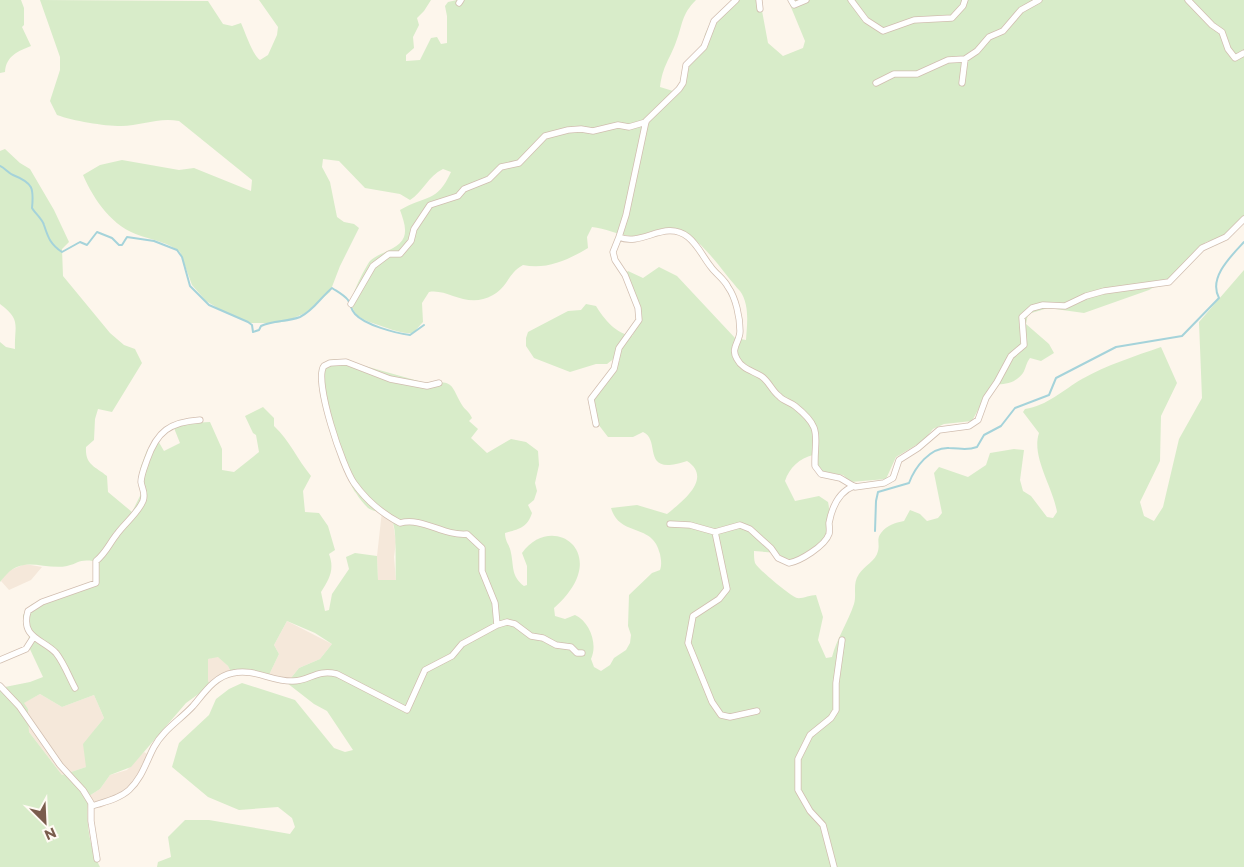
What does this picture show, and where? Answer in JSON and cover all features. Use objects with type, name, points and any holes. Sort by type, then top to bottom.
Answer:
[{"type":"street","points":[[351,304],[373,266],[389,254],[400,254],[411,241],[412,234],[421,217],[434,202],[458,196],[464,189],[489,178],[501,167],[519,163],[545,136],[552,133],[581,129],[593,131],[618,125],[629,127],[646,122],[679,89],[683,83],[686,65],[704,47],[714,21],[736,0]]},
{"type":"street","points":[[758,0],[760,9]]},
{"type":"street","points":[[791,0],[794,5],[806,0]]},
{"type":"street","points":[[851,0],[866,20],[883,31],[914,20],[952,18],[963,6],[965,0]]},
{"type":"street","points":[[876,83],[894,74],[917,74],[948,60],[966,59],[977,51],[989,37],[1003,31],[1022,10],[1039,0]]},
{"type":"street","points":[[1188,0],[1212,25],[1222,32],[1228,49],[1235,58],[1244,53]]},
{"type":"street","points":[[962,83],[966,59]]},
{"type":"street","points":[[596,424],[591,399],[614,369],[619,348],[640,320],[638,308],[625,275],[615,260],[613,252],[626,215],[646,122]]},
{"type":"street","points":[[670,524],[690,524],[715,532],[740,525],[750,529],[763,540],[783,562],[796,562],[828,536],[829,525],[837,499],[844,490],[854,486],[888,482],[893,478],[899,460],[921,446],[934,432],[943,428],[969,426],[978,420],[986,398],[1011,356],[1024,345],[1021,322],[1028,311],[1043,305],[1065,306],[1086,296],[1104,291],[1169,282],[1202,248],[1226,237],[1244,219]]},
{"type":"street","points":[[619,237],[641,239],[656,232],[670,230],[689,238],[729,288],[740,329],[739,340],[734,346],[734,354],[738,361],[766,380],[779,397],[794,404],[810,422],[817,438],[815,466],[819,473],[840,478],[854,486]]},
{"type":"street","points":[[439,383],[427,386],[390,379],[346,362],[330,363],[324,366],[320,376],[326,405],[345,468],[352,480],[381,513],[400,523],[408,521],[420,522],[457,535],[467,534],[476,540],[482,548],[482,571],[495,603],[497,624]]},
{"type":"street","points":[[75,688],[55,653],[33,638],[27,619],[31,608],[82,586],[96,583],[96,561],[109,547],[115,536],[142,502],[145,495],[141,482],[154,442],[168,428],[187,421],[200,420]]},
{"type":"street","points":[[715,532],[727,589],[713,603],[693,616],[688,643],[712,702],[721,714],[730,717],[756,711]]},
{"type":"street","points":[[92,806],[124,795],[147,764],[154,746],[168,728],[193,706],[203,692],[232,673],[248,671],[294,682],[325,672],[337,674],[407,710],[425,670],[447,659],[462,644],[497,624],[507,622],[515,624],[531,636],[543,638],[556,645],[571,647],[577,653],[582,653]]},
{"type":"street","points":[[0,660],[26,649],[33,638]]},
{"type":"street","points":[[834,867],[823,825],[810,811],[798,790],[798,759],[810,735],[832,718],[836,710],[836,683],[842,640]]},
{"type":"street","points":[[0,686],[19,706],[60,765],[83,790],[92,806],[91,821],[97,859]]},
{"type":"shaded area","points":[[382,511],[393,523],[396,542],[394,557],[396,580],[378,580],[377,556]]},
{"type":"shaded area","points":[[25,564],[42,567],[31,580],[9,590],[1,581],[6,572]]},
{"type":"shaded area","points":[[287,621],[332,644],[320,659],[299,668],[287,683],[269,675],[279,654],[274,645]]},
{"type":"shaded area","points":[[218,656],[228,666],[232,674],[211,685],[208,681],[208,659]]},
{"type":"shaded area","points":[[40,694],[62,707],[94,695],[104,718],[96,728],[86,767],[62,775],[29,732],[28,709],[23,703]]},
{"type":"shaded area","points":[[144,752],[152,757],[132,789],[116,801],[100,808],[88,804],[89,796],[100,789],[110,775],[127,770]]},
{"type":"green space","points":[[0,0],[21,0],[24,8],[24,25],[22,27],[31,46],[10,58],[5,72],[0,73]]},
{"type":"green space","points":[[40,0],[208,1],[223,24],[232,26],[241,23],[252,49],[260,60],[268,55],[277,35],[278,27],[259,0],[431,0],[417,18],[419,25],[413,37],[414,48],[406,55],[406,61],[420,60],[431,38],[437,37],[441,44],[447,43],[445,6],[448,2],[457,0],[696,0],[685,15],[663,73],[660,87],[673,91],[682,81],[684,65],[703,43],[713,18],[733,0],[760,0],[768,43],[783,56],[803,48],[805,41],[788,0],[1244,0],[1244,216],[1222,237],[1206,242],[1194,252],[1170,278],[1149,290],[1084,313],[1048,308],[1028,314],[1026,324],[1049,344],[1054,353],[1041,361],[1030,358],[1023,373],[1013,382],[992,384],[972,421],[944,424],[933,429],[923,441],[896,457],[886,479],[851,482],[843,475],[820,471],[813,455],[799,461],[789,472],[785,481],[795,501],[819,496],[828,502],[829,514],[826,536],[810,551],[797,558],[784,558],[778,553],[754,551],[757,566],[788,593],[797,598],[816,595],[823,617],[818,640],[826,658],[832,657],[854,604],[857,578],[861,571],[877,555],[879,537],[883,530],[904,521],[910,510],[920,514],[927,521],[938,518],[942,513],[934,473],[939,467],[968,477],[986,465],[990,453],[1014,449],[1024,450],[1020,480],[1023,491],[1031,496],[1047,517],[1053,518],[1057,512],[1040,462],[1037,442],[1039,433],[1023,412],[1025,409],[1041,405],[1101,369],[1161,347],[1177,383],[1161,416],[1160,461],[1140,502],[1144,516],[1154,521],[1163,507],[1179,439],[1202,398],[1199,322],[1244,270],[1244,867],[157,867],[158,862],[171,857],[168,837],[185,820],[209,820],[290,834],[295,827],[292,818],[278,807],[239,810],[208,797],[172,767],[179,743],[209,715],[216,699],[229,689],[242,683],[295,700],[334,748],[345,752],[353,750],[327,711],[314,704],[287,683],[299,668],[320,659],[332,644],[315,633],[287,621],[274,645],[279,654],[269,675],[232,674],[228,666],[218,657],[208,659],[208,681],[211,685],[186,703],[131,767],[110,775],[100,789],[89,796],[87,814],[89,832],[93,850],[100,867],[0,867],[0,688],[30,682],[43,677],[28,645],[29,635],[23,623],[23,615],[32,604],[51,599],[93,581],[93,561],[82,561],[62,567],[20,566],[10,571],[0,582],[0,342],[6,347],[15,349],[16,329],[14,319],[0,304],[0,151],[5,149],[20,163],[30,169],[54,210],[69,242],[62,249],[63,276],[110,333],[124,345],[135,349],[142,363],[112,412],[98,409],[95,419],[94,440],[86,447],[89,461],[107,476],[108,492],[132,512],[141,494],[138,481],[147,450],[157,439],[164,451],[180,443],[174,428],[190,423],[210,422],[222,449],[222,470],[234,472],[259,452],[256,435],[253,433],[245,416],[263,407],[274,418],[274,426],[285,438],[311,476],[303,491],[305,512],[319,513],[328,526],[335,550],[329,554],[331,570],[321,592],[325,611],[329,610],[332,594],[349,569],[346,557],[355,553],[377,556],[378,580],[396,580],[393,523],[385,514],[368,508],[357,495],[345,470],[332,433],[322,395],[319,370],[329,360],[340,359],[429,384],[448,383],[471,416],[472,418],[469,421],[478,429],[471,438],[487,453],[511,439],[526,442],[538,451],[539,465],[535,483],[537,491],[534,500],[528,505],[532,513],[530,518],[525,525],[505,533],[514,571],[517,579],[524,586],[527,585],[527,566],[522,553],[535,541],[549,536],[562,538],[572,544],[579,556],[579,571],[571,589],[554,608],[555,616],[565,619],[575,615],[585,623],[593,640],[594,647],[591,659],[594,667],[601,671],[610,665],[614,658],[626,650],[630,643],[631,635],[628,626],[629,595],[652,573],[660,570],[661,564],[660,554],[651,538],[621,523],[615,517],[611,508],[637,505],[667,514],[681,503],[693,489],[697,475],[694,468],[687,461],[672,465],[657,461],[651,442],[643,432],[633,437],[608,437],[598,424],[593,398],[620,360],[616,357],[607,364],[596,364],[570,372],[534,358],[526,346],[528,332],[568,311],[581,310],[586,304],[596,306],[607,321],[616,329],[632,336],[641,320],[626,273],[628,271],[643,278],[659,267],[677,276],[735,338],[746,340],[747,308],[740,291],[699,244],[680,230],[671,228],[630,236],[592,227],[587,237],[588,248],[557,263],[540,266],[523,265],[514,272],[502,288],[484,299],[466,300],[443,293],[429,292],[422,303],[423,322],[413,333],[397,331],[367,321],[356,314],[352,302],[355,290],[366,267],[374,258],[398,245],[404,237],[405,230],[400,210],[436,194],[446,182],[451,172],[443,169],[438,172],[410,200],[400,194],[365,188],[339,161],[323,159],[322,167],[330,182],[337,217],[359,228],[340,266],[330,292],[305,313],[287,321],[250,323],[226,313],[206,301],[192,285],[180,252],[166,244],[131,232],[105,212],[83,175],[100,165],[122,160],[179,170],[194,168],[251,191],[252,180],[179,121],[164,120],[128,126],[114,126],[80,121],[57,115],[50,101],[60,70],[60,57]],"holes":[[[40,694],[62,707],[94,695],[104,718],[83,744],[86,767],[62,775],[29,732],[28,709],[24,703]]]},
{"type":"waterway","points":[[0,166],[25,181],[31,187],[33,196],[32,208],[42,221],[52,243],[62,252],[80,242],[87,245],[97,232],[112,238],[119,245],[122,245],[127,237],[154,241],[177,250],[182,257],[190,286],[209,305],[248,322],[252,325],[253,332],[266,324],[300,317],[309,311],[332,288],[348,300],[355,314],[373,325],[410,335],[424,325]]},
{"type":"waterway","points":[[875,531],[878,492],[909,483],[919,465],[930,454],[942,449],[977,447],[984,435],[1001,426],[1015,408],[1049,395],[1056,378],[1116,347],[1182,336],[1219,298],[1216,283],[1222,268],[1244,242]]}]
